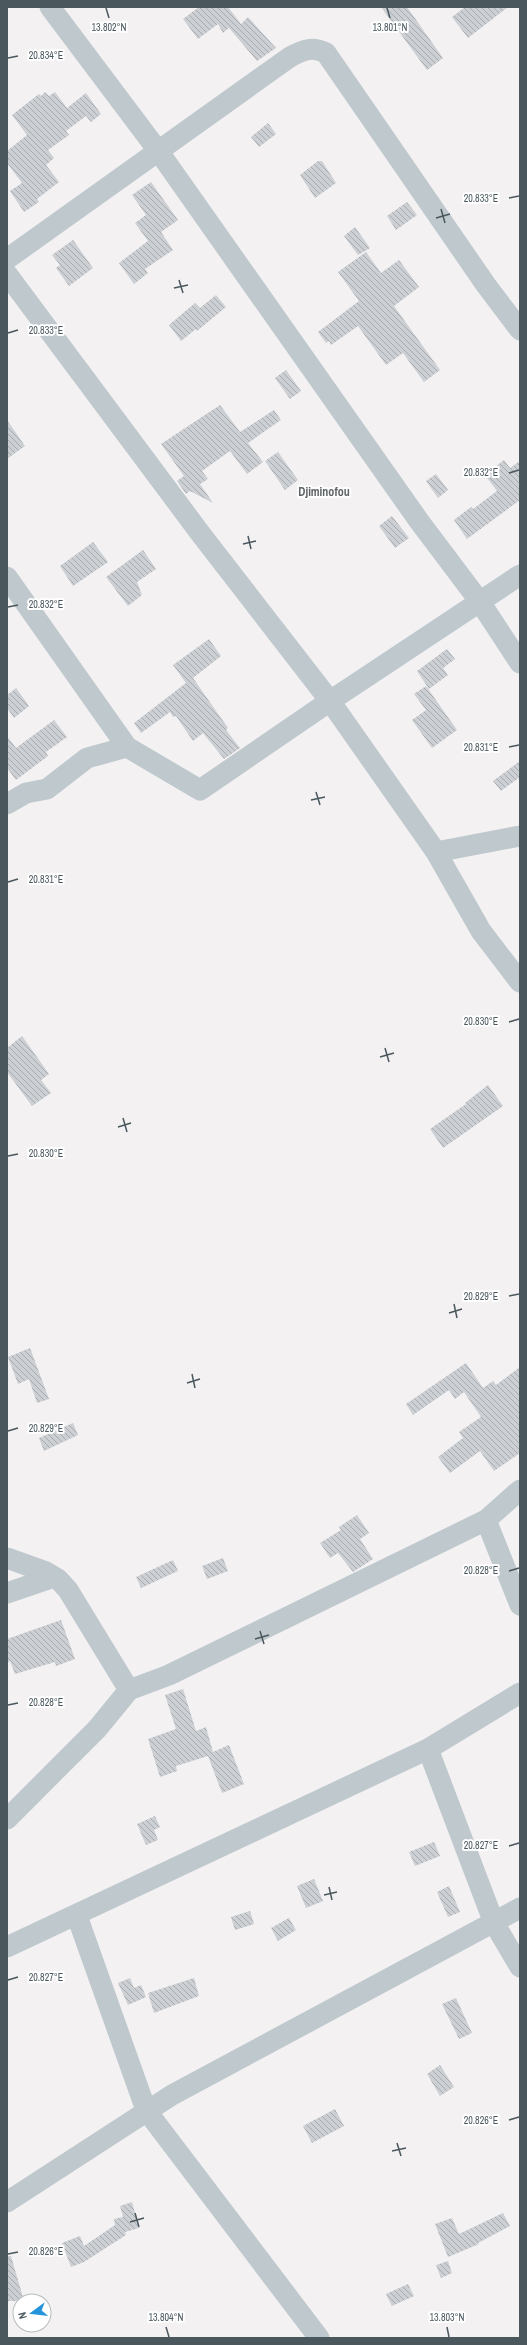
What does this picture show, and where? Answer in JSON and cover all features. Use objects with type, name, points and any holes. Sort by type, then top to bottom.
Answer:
[{"type":"street","points":[[50,7],[159,152],[419,521],[480,602],[520,663]]},
{"type":"street","points":[[7,259],[159,152],[290,57],[304,50],[316,48],[326,53],[481,278],[520,330]]},
{"type":"street","points":[[7,274],[14,298],[330,701],[436,852],[481,931],[520,982]]},
{"type":"street","points":[[7,577],[127,746],[200,790],[330,701],[520,575]]},
{"type":"street","points":[[7,804],[26,793],[47,789],[87,758],[127,746]]},
{"type":"street","points":[[436,852],[520,836]]},
{"type":"street","points":[[7,1819],[97,1729],[130,1690],[169,1675],[486,1520],[520,1490]]},
{"type":"street","points":[[486,1520],[520,1605]]},
{"type":"street","points":[[7,1558],[54,1577],[68,1590],[130,1690]]},
{"type":"street","points":[[7,1593],[54,1577]]},
{"type":"street","points":[[7,1947],[77,1916],[428,1749],[520,1693]]},
{"type":"street","points":[[428,1749],[494,1924],[520,1967]]},
{"type":"street","points":[[7,2202],[146,2110],[494,1924],[520,1908]]},
{"type":"street","points":[[77,1916],[146,2110],[319,2338]]},
{"type":"building","points":[[199,7],[228,7],[241,24],[248,17],[276,48],[257,61],[229,28],[223,33],[218,24],[198,39],[183,19]]},
{"type":"building","points":[[381,7],[407,7],[443,58],[427,70]]},
{"type":"building","points":[[465,7],[508,7],[468,38],[452,17]]},
{"type":"building","points":[[45,92],[49,96],[55,92],[67,108],[86,93],[101,114],[91,122],[86,116],[66,131],[69,135],[48,150],[54,158],[46,165],[59,182],[37,199],[39,202],[24,212],[10,191],[22,183],[7,163],[7,151],[27,135],[12,115],[39,94],[41,96]]},
{"type":"building","points":[[268,123],[276,134],[259,147],[251,137]]},
{"type":"building","points":[[318,161],[322,161],[336,183],[315,198],[300,175]]},
{"type":"building","points":[[151,182],[178,220],[161,232],[173,250],[145,269],[148,273],[134,284],[119,263],[148,241],[135,223],[146,215],[132,195]]},
{"type":"building","points":[[407,202],[417,215],[396,230],[387,216]]},
{"type":"building","points":[[355,227],[370,248],[358,255],[344,236]]},
{"type":"building","points":[[73,240],[93,268],[69,286],[56,268],[60,265],[52,255]]},
{"type":"building","points":[[366,252],[381,273],[399,260],[419,287],[394,306],[440,370],[424,382],[403,353],[386,365],[358,326],[331,345],[329,341],[326,343],[318,332],[359,301],[338,272]]},
{"type":"building","points":[[216,295],[226,307],[197,331],[196,329],[181,341],[169,325],[195,303],[200,308]]},
{"type":"building","points":[[286,370],[301,391],[290,399],[275,378]]},
{"type":"building","points":[[220,405],[240,432],[274,410],[281,420],[248,443],[263,462],[247,474],[230,451],[202,471],[208,479],[200,484],[213,503],[190,491],[186,494],[177,481],[184,476],[161,444]]},
{"type":"building","points":[[7,420],[25,446],[7,459]]},
{"type":"building","points":[[278,452],[298,480],[285,490],[265,461]]},
{"type":"building","points":[[504,460],[510,468],[520,461],[520,500],[467,539],[454,520],[471,507],[473,509],[497,491],[485,475]]},
{"type":"building","points":[[436,474],[448,490],[438,498],[426,481]]},
{"type":"building","points":[[392,516],[409,538],[395,548],[379,526]]},
{"type":"building","points":[[93,542],[108,562],[73,586],[60,566]]},
{"type":"building","points":[[143,550],[156,569],[137,582],[142,595],[128,606],[106,577]]},
{"type":"building","points":[[209,639],[221,656],[193,678],[228,728],[226,730],[240,748],[224,759],[203,733],[193,741],[176,716],[173,717],[170,712],[141,733],[134,723],[186,683],[173,665]]},
{"type":"building","points":[[447,649],[455,659],[443,668],[448,675],[429,689],[417,671]]},
{"type":"building","points":[[426,686],[457,730],[432,748],[412,720],[426,710],[414,694]]},
{"type":"building","points":[[16,688],[29,706],[14,718],[7,708],[7,695]]},
{"type":"building","points":[[54,720],[67,737],[46,752],[48,756],[16,780],[7,768],[7,736],[16,748]]},
{"type":"building","points":[[520,761],[520,777],[501,791],[493,781]]},
{"type":"building","points":[[22,1036],[49,1074],[41,1080],[51,1093],[32,1106],[7,1072],[7,1048]]},
{"type":"building","points":[[488,1085],[503,1106],[443,1148],[430,1129],[466,1104],[465,1103]]},
{"type":"building","points":[[30,1348],[49,1399],[37,1403],[29,1379],[18,1384],[8,1357]]},
{"type":"building","points":[[466,1363],[483,1388],[493,1381],[496,1385],[520,1367],[520,1453],[494,1471],[480,1451],[450,1473],[438,1457],[463,1438],[459,1432],[481,1417],[464,1392],[455,1399],[449,1390],[413,1415],[406,1404]]},
{"type":"building","points":[[73,1423],[78,1435],[44,1451],[39,1438]]},
{"type":"building","points":[[357,1515],[369,1533],[360,1539],[373,1559],[353,1572],[338,1553],[330,1558],[320,1543],[341,1530],[339,1527]]},
{"type":"building","points":[[223,1558],[228,1571],[207,1579],[202,1566]]},
{"type":"building","points":[[173,1560],[178,1571],[141,1588],[136,1577]]},
{"type":"building","points":[[61,1620],[75,1659],[56,1666],[55,1662],[15,1674],[10,1661],[7,1663],[7,1639]]},
{"type":"building","points":[[183,1689],[196,1731],[206,1727],[213,1752],[229,1745],[244,1784],[222,1793],[208,1756],[176,1766],[177,1771],[160,1777],[148,1739],[176,1729],[165,1695]]},
{"type":"building","points":[[155,1816],[160,1827],[154,1830],[158,1840],[146,1845],[137,1824]]},
{"type":"building","points":[[434,1842],[440,1856],[415,1866],[409,1852]]},
{"type":"building","points":[[314,1879],[323,1901],[306,1908],[297,1886]]},
{"type":"building","points":[[449,1886],[460,1912],[448,1917],[437,1892]]},
{"type":"building","points":[[250,1911],[254,1924],[235,1930],[231,1917]]},
{"type":"building","points":[[289,1918],[296,1930],[278,1941],[271,1928]]},
{"type":"building","points":[[130,1978],[134,1988],[141,1985],[146,1997],[128,2005],[118,1983]]},
{"type":"building","points":[[194,1978],[199,1996],[154,2013],[148,1993]]},
{"type":"building","points":[[456,1998],[472,2033],[459,2039],[442,2004]]},
{"type":"building","points":[[440,2065],[454,2087],[440,2096],[427,2074]]},
{"type":"building","points":[[335,2109],[344,2126],[312,2143],[303,2126]]},
{"type":"building","points":[[132,2202],[139,2228],[125,2232],[126,2235],[84,2262],[71,2267],[62,2243],[80,2236],[84,2246],[115,2225],[114,2219],[123,2217],[120,2206]]},
{"type":"building","points":[[503,2213],[510,2226],[478,2243],[479,2244],[448,2257],[435,2224],[452,2218],[459,2234]]},
{"type":"building","points":[[7,2256],[11,2256],[22,2293],[12,2293],[12,2301],[7,2301]]},
{"type":"building","points":[[448,2261],[452,2273],[441,2278],[436,2265]]},
{"type":"building","points":[[408,2284],[414,2296],[392,2306],[386,2294]]},
{"type":"district","name":"Djiminofou","points":[[324,492]]}]
